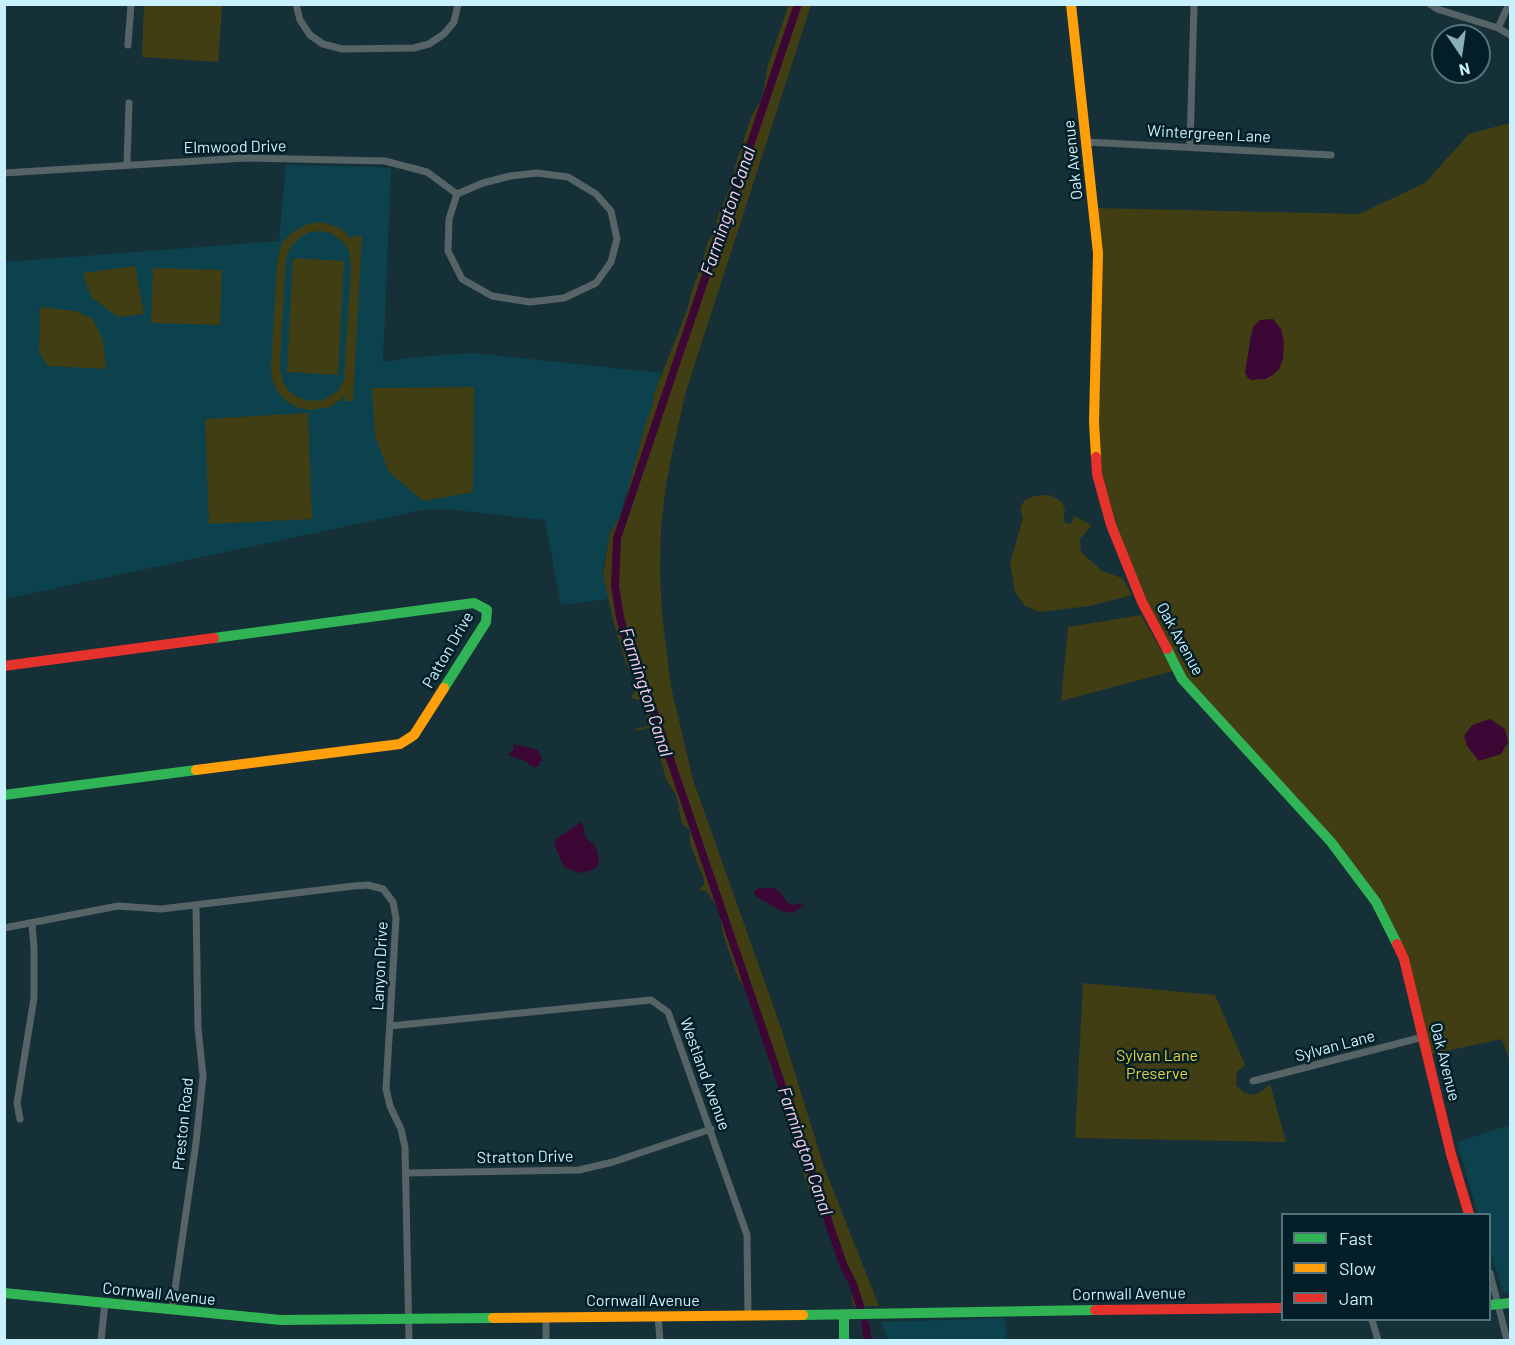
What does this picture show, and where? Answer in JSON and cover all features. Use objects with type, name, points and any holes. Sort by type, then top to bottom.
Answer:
[{"type":"street","points":[[128,45],[131,4]]},
{"type":"street","points":[[296,4],[300,20],[310,35],[323,44],[342,49],[362,49],[414,48],[429,44],[444,34],[454,22],[458,4]]},
{"type":"street","name":"Oak Avenue","points":[[1071,4],[1098,253],[1094,422],[1097,474],[1111,525],[1142,602],[1182,679],[1331,842],[1376,902],[1404,959],[1451,1154],[1468,1213]]},
{"type":"street","points":[[1190,146],[1194,4]]},
{"type":"street","points":[[1430,4],[1437,9],[1498,28],[1510,35]]},
{"type":"street","points":[[1498,28],[1509,4]]},
{"type":"street","points":[[127,164],[129,103]]},
{"type":"street","name":"Wintergreen Lane","points":[[1086,142],[1331,154]]},
{"type":"street","name":"Elmwood Drive","points":[[4,173],[246,158],[386,161],[427,172],[457,194]]},
{"type":"street","points":[[537,173],[568,177],[596,194],[611,211],[617,239],[611,262],[596,283],[564,298],[530,302],[492,296],[462,279],[448,251],[448,219],[457,194],[483,183],[510,176],[537,173]]},
{"type":"street","name":"Patton Drive","points":[[4,666],[474,603],[487,610],[486,622],[414,735],[400,744],[4,795]]},
{"type":"street","name":"Lanyon Drive","points":[[4,928],[118,906],[161,909],[354,886],[368,885],[383,889],[393,902],[396,918],[386,1089],[390,1106],[404,1137],[408,1341]]},
{"type":"street","name":"Preston Road","points":[[172,1310],[196,1143],[203,1076],[198,1028],[196,905]]},
{"type":"street","points":[[20,1119],[17,1103],[34,998],[32,923]]},
{"type":"street","name":"Westland Avenue","points":[[390,1026],[651,1000],[668,1012],[747,1234],[748,1316]]},
{"type":"street","name":"Sylvan Lane","points":[[1253,1082],[1423,1037]]},
{"type":"street","name":"Stratton Drive","points":[[406,1173],[579,1170],[613,1162],[711,1129]]},
{"type":"street","points":[[1491,1281],[1494,1304],[1507,1341]]},
{"type":"street","name":"Cornwall Avenue","points":[[4,1293],[269,1319],[844,1316],[1281,1308]]},
{"type":"street","points":[[100,1341],[105,1302]]},
{"type":"street","points":[[1494,1304],[1510,1303]]},
{"type":"street","points":[[658,1316],[660,1341]]},
{"type":"street","points":[[844,1316],[844,1341]]},
{"type":"street","points":[[546,1317],[546,1341]]},
{"type":"street","points":[[1372,1321],[1378,1341]]},
{"type":"shaded area","points":[[286,165],[391,169],[383,362],[473,353],[661,373],[622,512],[610,533],[603,569],[608,599],[561,605],[545,520],[445,509],[423,510],[5,599],[5,262],[279,241]]},
{"type":"shaded area","points":[[1273,319],[1281,329],[1284,342],[1283,359],[1279,369],[1273,375],[1265,379],[1251,380],[1245,372],[1253,327],[1260,320]]},
{"type":"shaded area","points":[[1490,719],[1505,729],[1508,742],[1501,754],[1479,761],[1467,746],[1464,736],[1472,725]]},
{"type":"shaded area","points":[[514,744],[538,750],[543,761],[540,761],[535,768],[525,761],[508,755],[513,750]]},
{"type":"shaded area","points":[[581,822],[585,837],[596,847],[599,858],[598,866],[593,870],[580,873],[564,867],[554,844],[556,839]]},
{"type":"shaded area","points":[[758,888],[778,890],[789,904],[803,903],[804,905],[793,913],[780,911],[756,896],[754,892]]},
{"type":"shaded area","points":[[1510,1125],[1510,1294],[1502,1289],[1491,1252],[1491,1213],[1478,1213],[1457,1142]]},
{"type":"shaded area","points":[[1005,1318],[1007,1340],[888,1340],[881,1322]]},
{"type":"green space","points":[[789,4],[811,5],[686,391],[674,444],[661,527],[662,615],[671,687],[693,780],[781,1028],[824,1167],[879,1306],[853,1306],[851,1282],[839,1261],[823,1213],[809,1190],[803,1174],[802,1154],[771,1067],[750,996],[738,978],[722,930],[720,914],[709,894],[700,890],[704,885],[704,879],[690,844],[690,830],[682,824],[676,795],[666,779],[652,729],[651,727],[638,731],[635,729],[648,726],[648,720],[642,701],[632,698],[636,690],[636,681],[626,663],[603,575],[610,533],[622,512],[654,394],[688,308],[707,244],[734,178],[735,166],[752,115],[762,99],[768,65]]},
{"type":"green space","points":[[144,5],[222,5],[218,62],[142,57]]},
{"type":"green space","points":[[1510,123],[1510,1062],[1502,1039],[1428,1055],[1404,959],[1376,902],[1331,842],[1182,679],[1142,602],[1097,474],[1093,208],[1359,214],[1425,183],[1469,134]],"holes":[[[1251,332],[1279,369],[1265,379],[1246,372]]]},
{"type":"green space","points":[[321,222],[340,228],[352,239],[353,236],[362,236],[353,401],[344,401],[344,397],[330,407],[310,410],[286,401],[277,391],[272,379],[271,366],[277,262],[282,243],[291,233],[308,224]],"holes":[[[310,232],[330,233],[343,242],[349,251],[351,266],[344,380],[331,396],[311,401],[297,397],[288,390],[283,382],[280,367],[286,258],[290,248],[300,237]]]},
{"type":"green space","points":[[293,258],[344,261],[338,375],[287,372]]},
{"type":"green space","points":[[135,266],[144,314],[118,317],[91,297],[83,273]]},
{"type":"green space","points":[[153,268],[222,270],[220,325],[151,323]]},
{"type":"green space","points":[[40,307],[76,311],[93,319],[103,340],[106,369],[47,366],[39,352]]},
{"type":"green space","points":[[474,387],[473,492],[423,501],[389,472],[375,436],[372,388]]},
{"type":"green space","points":[[308,413],[312,519],[209,524],[205,419]]},
{"type":"green space","points":[[1049,495],[1062,502],[1065,510],[1063,521],[1068,524],[1072,523],[1074,516],[1091,526],[1080,539],[1081,552],[1102,571],[1122,578],[1132,595],[1090,606],[1040,612],[1025,606],[1015,592],[1010,564],[1023,518],[1020,509],[1024,501],[1034,496]]},
{"type":"green space","points":[[1141,615],[1173,671],[1061,701],[1068,627]]},
{"type":"green space","name":"Sylvan Lane Preserve","points":[[1083,983],[1215,995],[1245,1065],[1237,1072],[1236,1085],[1244,1093],[1251,1095],[1259,1093],[1270,1084],[1286,1142],[1075,1138]]},
{"type":"waterway","name":"Farmington Canal","points":[[798,4],[617,538],[615,586],[630,654],[654,712],[843,1264],[860,1306]]},
{"type":"waterway","name":"Farmington Canal","points":[[865,1324],[868,1340]]},
{"type":"traffic: fast","points":[[214,638],[474,603],[487,610],[486,622],[444,688]]},
{"type":"traffic: fast","points":[[1167,649],[1182,679],[1331,842],[1376,902],[1397,944]]},
{"type":"traffic: fast","points":[[4,795],[196,770]]},
{"type":"traffic: fast","points":[[4,1293],[281,1320],[493,1318]]},
{"type":"traffic: fast","points":[[1491,1305],[1510,1303]]},
{"type":"traffic: fast","points":[[803,1315],[1095,1310]]},
{"type":"traffic: fast","points":[[844,1315],[844,1340]]},
{"type":"traffic: slow","points":[[1071,4],[1098,253],[1094,422],[1096,457]]},
{"type":"traffic: slow","points":[[196,770],[400,744],[414,735],[444,688]]},
{"type":"traffic: slow","points":[[493,1318],[803,1315]]},
{"type":"traffic: jam","points":[[1096,457],[1097,474],[1111,525],[1142,602],[1167,649]]},
{"type":"traffic: jam","points":[[4,666],[214,638]]},
{"type":"traffic: jam","points":[[1397,944],[1404,959],[1451,1154],[1469,1213]]},
{"type":"traffic: jam","points":[[1095,1310],[1281,1308]]}]
